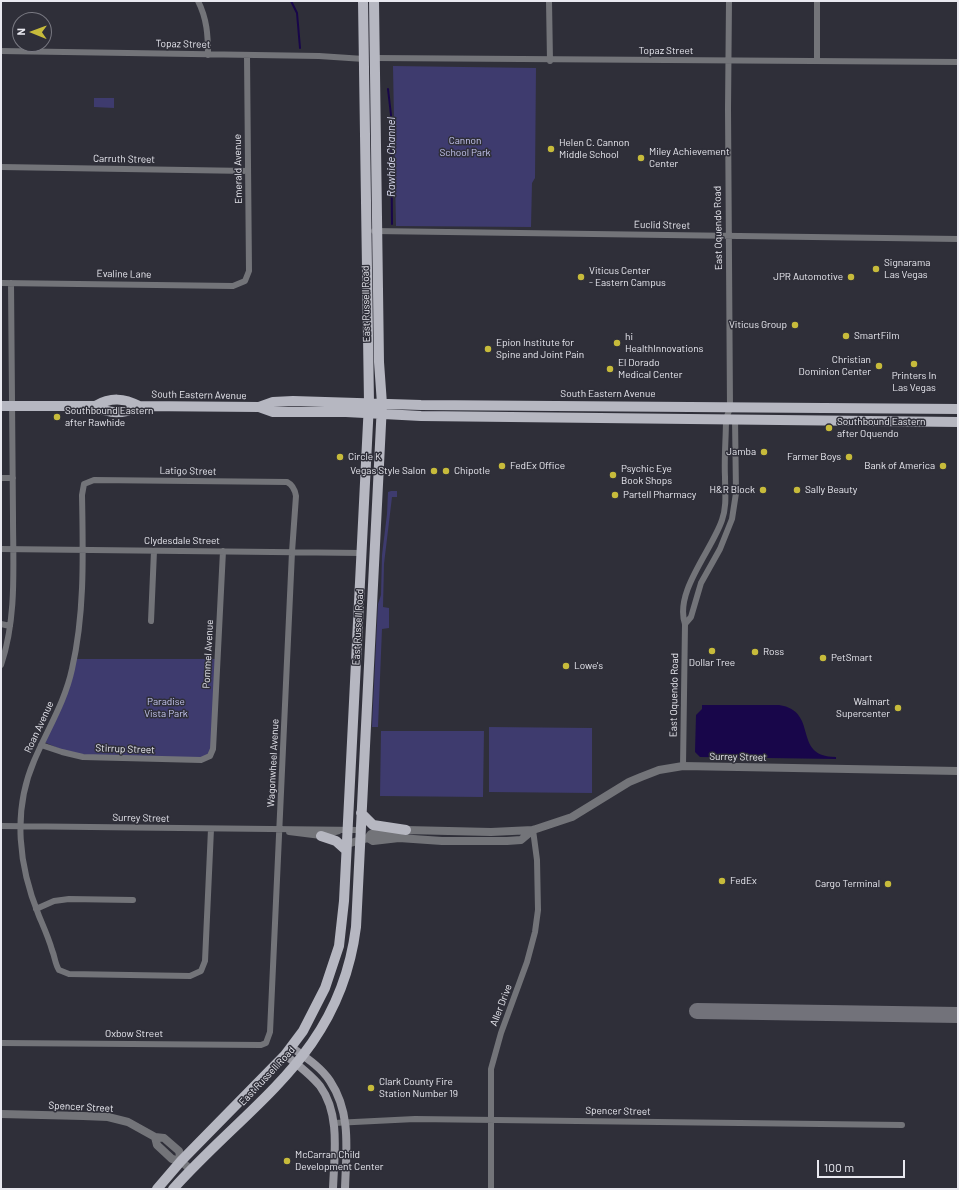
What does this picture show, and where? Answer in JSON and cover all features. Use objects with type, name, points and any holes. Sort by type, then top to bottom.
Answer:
[{"type":"main road","name":"East Russell Road","points":[[157,1189],[181,1161],[285,1055],[291,1047],[316,1008],[335,962],[343,917],[346,847],[344,830],[359,619],[369,408],[363,1]]},
{"type":"main road","points":[[366,1],[368,45],[371,56],[374,58]]},
{"type":"main road","name":"East Russell Road","points":[[174,1189],[191,1170],[297,1064],[303,1056],[331,1013],[349,966],[356,927],[363,839],[360,830],[381,409],[374,1]]},
{"type":"main road","points":[[367,255],[378,256]]},
{"type":"main road","name":"South Eastern Avenue","points":[[6,406],[96,406],[106,412],[126,413],[139,406],[259,407],[273,402],[563,418],[958,422]]},
{"type":"main road","points":[[560,406],[563,418]]},
{"type":"main road","name":"South Eastern Avenue","points":[[381,409],[560,406],[958,409]]},
{"type":"main road","points":[[359,619],[370,619]]},
{"type":"main road","points":[[361,813],[374,825],[406,830]]},
{"type":"main road","points":[[321,836],[336,841],[346,847]]},
{"type":"main road","points":[[291,1047],[330,1081],[340,1098],[346,1122],[345,1189]]},
{"type":"main road","points":[[285,1055],[297,1064],[320,1086],[328,1101],[334,1123],[333,1189]]},
{"type":"street","points":[[198,1],[204,13],[208,31],[208,55]]},
{"type":"street","points":[[549,1],[550,61]]},
{"type":"street","name":"East Oquendo Road","points":[[685,624],[691,617],[701,583],[720,549],[732,519],[736,492],[730,408],[728,236],[728,79],[730,61],[729,1]]},
{"type":"street","points":[[817,1],[817,61]]},
{"type":"street","name":"Topaz Street","points":[[1,51],[364,58]]},
{"type":"street","name":"Emerald Avenue","points":[[245,281],[249,271],[247,56]]},
{"type":"street","name":"Topaz Street","points":[[374,58],[550,61],[958,62]]},
{"type":"street","name":"Carruth Street","points":[[1,167],[248,171]]},
{"type":"street","name":"Euclid Street","points":[[367,231],[958,239]]},
{"type":"street","name":"Evaline Lane","points":[[1,283],[233,286],[245,281]]},
{"type":"street","points":[[1,665],[7,648],[10,626],[13,549],[13,478],[6,406],[11,283]]},
{"type":"street","name":"East Oquendo Road","points":[[683,766],[685,624],[682,614],[687,594],[698,568],[717,535],[724,512],[731,419]]},
{"type":"street","points":[[1,478],[13,478]]},
{"type":"street","name":"Latigo Street","points":[[84,484],[94,480],[287,482],[292,484]]},
{"type":"street","name":"Roan Avenue","points":[[84,484],[82,495],[83,550],[79,638],[72,671],[56,715],[33,762],[25,789],[20,826],[24,869],[36,909],[57,968],[62,972],[76,974],[190,976],[201,971],[205,961],[211,828]]},
{"type":"street","name":"Wagonwheel Avenue","points":[[266,1043],[270,1032],[292,552],[296,496],[292,484]]},
{"type":"street","name":"Clydesdale Street","points":[[1,549],[362,553]]},
{"type":"street","points":[[151,621],[154,551]]},
{"type":"street","name":"Pommel Avenue","points":[[210,756],[213,749],[223,551]]},
{"type":"street","points":[[1,624],[10,626]]},
{"type":"street","name":"Stirrup Street","points":[[41,745],[71,754],[96,758],[201,760],[210,756]]},
{"type":"street","name":"Surrey Street","points":[[346,847],[371,834],[406,830],[533,830],[572,817],[635,780],[659,770],[683,766],[958,771]]},
{"type":"street","name":"Surrey Street","points":[[1,826],[280,830],[308,828],[360,830]]},
{"type":"street","name":"Surrey Street","points":[[280,830],[321,836],[344,830]]},
{"type":"street","name":"Surrey Street","points":[[363,839],[373,841],[399,838],[419,838],[442,841],[507,841],[521,840],[533,830]]},
{"type":"street","name":"Aller Drive","points":[[491,1189],[490,1084],[495,1053],[527,962],[535,932],[538,910],[538,878],[533,830]]},
{"type":"street","points":[[419,838],[426,836],[450,837],[456,831]]},
{"type":"street","points":[[36,909],[54,901],[69,899],[133,900]]},
{"type":"street","name":"Oxbow Street","points":[[1,1043],[261,1045],[266,1043]]},
{"type":"street","name":"Spencer Street","points":[[1,1114],[108,1117],[134,1124],[155,1137],[157,1145],[172,1159],[181,1161],[191,1170]]},
{"type":"street","name":"Spencer Street","points":[[334,1123],[415,1119],[490,1119],[902,1125]]},
{"type":"green space","name":"Cannon School Park","points":[[393,66],[536,68],[535,178],[532,183],[531,227],[396,226]]},
{"type":"green space","points":[[94,98],[114,98],[114,108],[94,107]]},
{"type":"green space","points":[[397,491],[397,497],[392,497],[384,564],[383,607],[389,608],[389,628],[382,629],[378,727],[372,727],[378,604],[381,595],[382,555],[388,492]]},
{"type":"green space","name":"Paradise Vista Park","points":[[75,659],[218,659],[213,751],[207,758],[100,757],[67,752],[44,742]]},
{"type":"green space","points":[[489,727],[592,728],[592,793],[489,792]]},
{"type":"green space","points":[[381,731],[484,731],[483,797],[380,796]]},
{"type":"shaded area","points":[[702,705],[779,705],[791,709],[799,716],[809,742],[814,750],[822,755],[836,757],[836,759],[700,757],[695,752],[696,715],[702,709]]},
{"type":"waterway","name":"Rawhide Channel","points":[[291,1],[297,13],[300,48]]},
{"type":"waterway","name":"Rawhide Channel","points":[[388,89],[391,115],[392,224]]},
{"type":"taxiway","points":[[697,1011],[958,1015]]},
{"type":"place","name":"Helen C. Cannon Middle School","points":[[551,149]]},
{"type":"place","name":"Miley Achievement Center","points":[[641,158]]},
{"type":"place","name":"Signarama Las Vegas","points":[[876,269]]},
{"type":"place","name":"Viticus Center - Eastern Campus","points":[[581,277]]},
{"type":"place","name":"JPR Automotive","points":[[851,277]]},
{"type":"place","name":"Viticus Group","points":[[795,325]]},
{"type":"place","name":"SmartFilm","points":[[846,336]]},
{"type":"place","name":"hi HealthInnovations","points":[[617,343]]},
{"type":"place","name":"Epion Institute for Spine and Joint Pain","points":[[488,349]]},
{"type":"place","name":"Printers In Las Vegas","points":[[914,364]]},
{"type":"place","name":"Christian Dominion Center","points":[[879,366]]},
{"type":"place","name":"El Dorado Medical Center","points":[[610,369]]},
{"type":"place","name":"Southbound Eastern after Rawhide","points":[[57,417]]},
{"type":"place","name":"Southbound Eastern after Oquendo","points":[[829,428]]},
{"type":"place","name":"Jamba","points":[[764,452]]},
{"type":"place","name":"Circle K","points":[[340,457]]},
{"type":"place","name":"Farmer Boys","points":[[849,457]]},
{"type":"place","name":"FedEx Office","points":[[502,466]]},
{"type":"place","name":"Bank of America","points":[[943,466]]},
{"type":"place","name":"Vegas Style Salon","points":[[434,471]]},
{"type":"place","name":"Chipotle","points":[[446,471]]},
{"type":"place","name":"Psychic Eye Book Shops","points":[[613,475]]},
{"type":"place","name":"H&R Block","points":[[763,490]]},
{"type":"place","name":"Sally Beauty","points":[[797,490]]},
{"type":"place","name":"Partell Pharmacy","points":[[615,495]]},
{"type":"place","name":"Dollar Tree","points":[[712,651]]},
{"type":"place","name":"Ross","points":[[755,652]]},
{"type":"place","name":"PetSmart","points":[[823,658]]},
{"type":"place","name":"Lowe's","points":[[566,666]]},
{"type":"place","name":"Walmart Supercenter","points":[[898,708]]},
{"type":"place","name":"FedEx","points":[[722,881]]},
{"type":"place","name":"Cargo Terminal","points":[[888,884]]},
{"type":"place","name":"Clark County Fire Station Number 19","points":[[371,1088]]},
{"type":"place","name":"McCarran Child Development Center","points":[[287,1161]]}]
